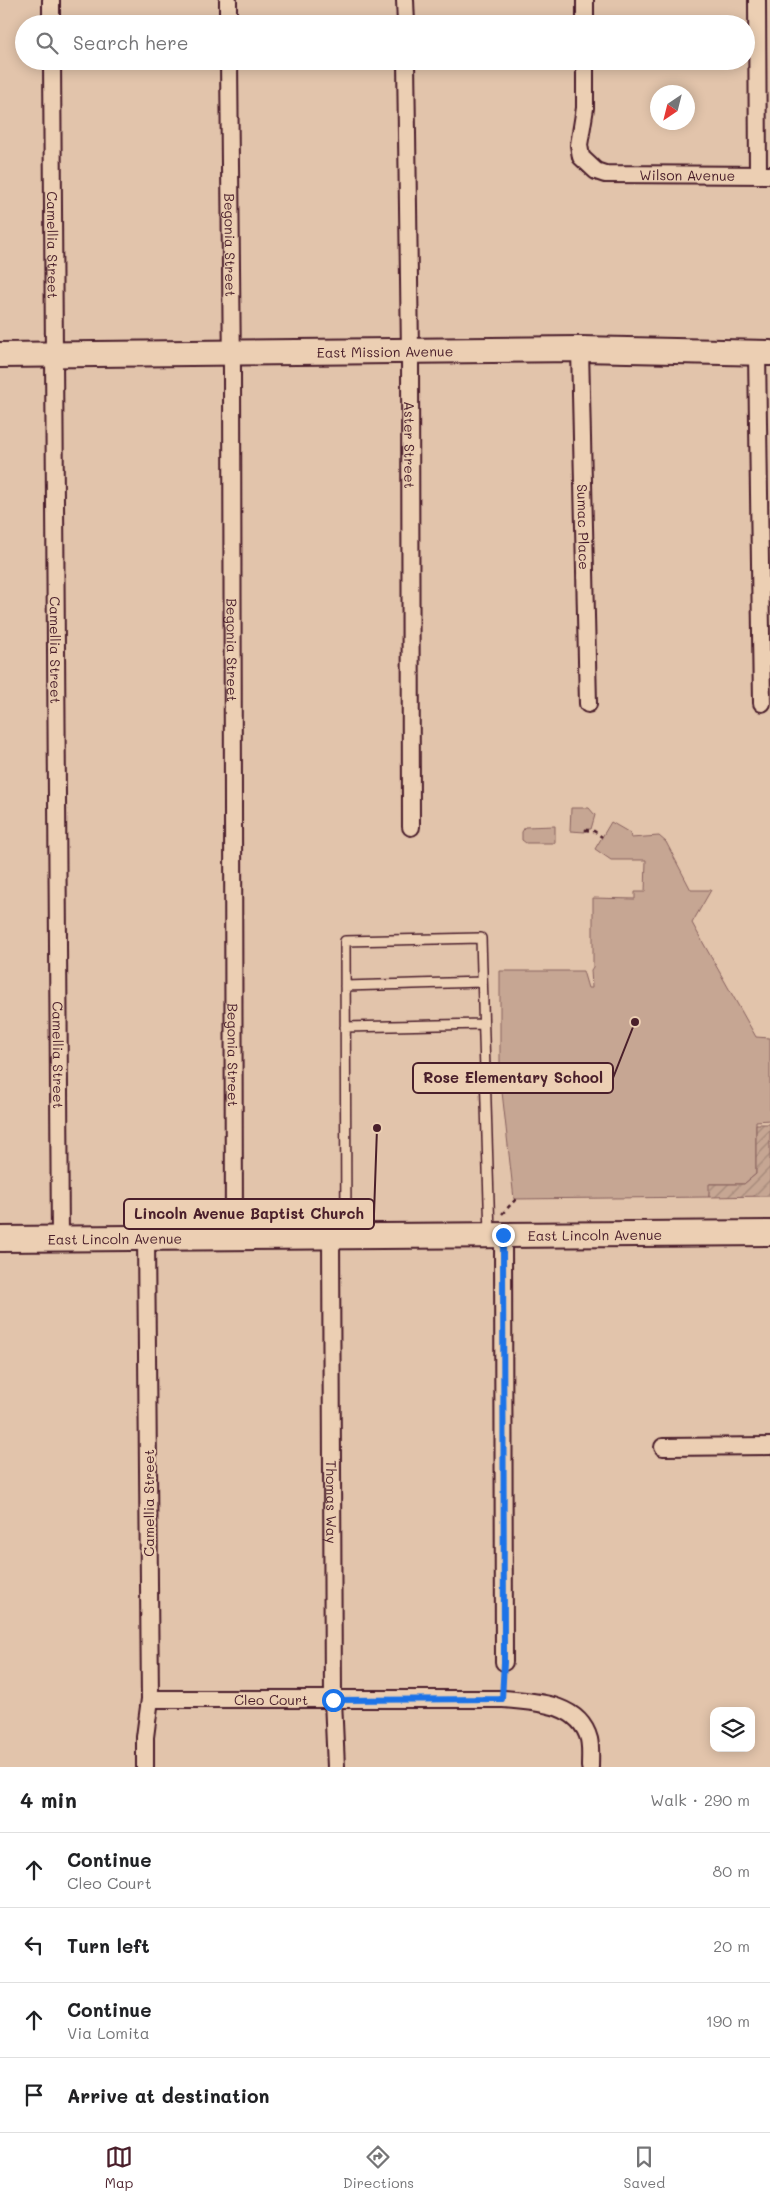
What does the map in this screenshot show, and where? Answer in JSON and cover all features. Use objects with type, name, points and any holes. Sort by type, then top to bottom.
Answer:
[{"type":"main road","name":"East Mission Avenue","points":[[0,355],[580,349],[764,353]]},
{"type":"main road","name":"East Lincoln Avenue","points":[[0,1239],[338,1236],[498,1228],[770,1234]]},
{"type":"street","points":[[51,0],[51,15]]},
{"type":"street","points":[[228,0],[228,15]]},
{"type":"street","points":[[405,0],[406,15]]},
{"type":"street","points":[[585,0],[585,15]]},
{"type":"street","points":[[757,0],[764,175]]},
{"type":"street","name":"Camellia Street","points":[[52,70],[60,1238]]},
{"type":"street","name":"Begonia Street","points":[[229,70],[232,352],[234,1238]]},
{"type":"street","name":"Aster Street","points":[[406,70],[410,352],[412,827]]},
{"type":"street","name":"Wilson Avenue","points":[[585,70],[585,108],[579,145],[581,157],[596,171],[605,174],[764,175]]},
{"type":"street","name":"Sumac Place","points":[[580,349],[588,704]]},
{"type":"street","points":[[762,703],[764,353]]},
{"type":"street","points":[[498,1228],[504,1662]]},
{"type":"street","name":"Thomas Way","points":[[336,1767],[333,1700],[338,1236]]},
{"type":"street","name":"Camellia Street","points":[[145,1767],[145,1737],[150,1699],[146,1238]]},
{"type":"street","points":[[663,1447],[770,1446]]},
{"type":"street","name":"Cleo Court","points":[[150,1699],[502,1699],[558,1706],[574,1716],[583,1725],[589,1739],[590,1767]]},
{"type":"lane","points":[[338,1236],[346,1027],[345,941],[481,938],[484,1024],[498,1228]]},
{"type":"lane","points":[[345,986],[482,982]]},
{"type":"lane","points":[[346,1027],[484,1024]]},
{"type":"path","points":[[585,830],[594,831],[602,837]]},
{"type":"path","points":[[498,1228],[516,1199]]},
{"type":"shaded area","points":[[571,808],[589,808],[595,815],[591,829],[585,829],[585,832],[570,831]]},
{"type":"shaded area","points":[[611,822],[630,833],[631,838],[659,836],[666,842],[691,890],[711,890],[692,923],[756,1037],[770,1038],[770,1120],[756,1121],[756,1174],[744,1184],[710,1184],[709,1197],[514,1199],[500,1074],[500,971],[583,971],[588,988],[592,988],[593,898],[635,899],[635,892],[645,892],[646,860],[611,860],[595,849]]},
{"type":"shaded area","points":[[555,826],[555,843],[526,843],[522,840],[522,832],[525,827]]},
{"type":"shaded area","points":[[756,1124],[770,1124],[770,1196],[709,1197],[709,1184],[744,1184],[756,1174]]},
{"type":"place","name":"Rose Elementary School","points":[[635,1022]]},
{"type":"place","name":"Lincoln Avenue Baptist Church","points":[[377,1128]]},
{"type":"route","points":[[333,1700],[502,1699],[504,1682],[503,1235]]}]
